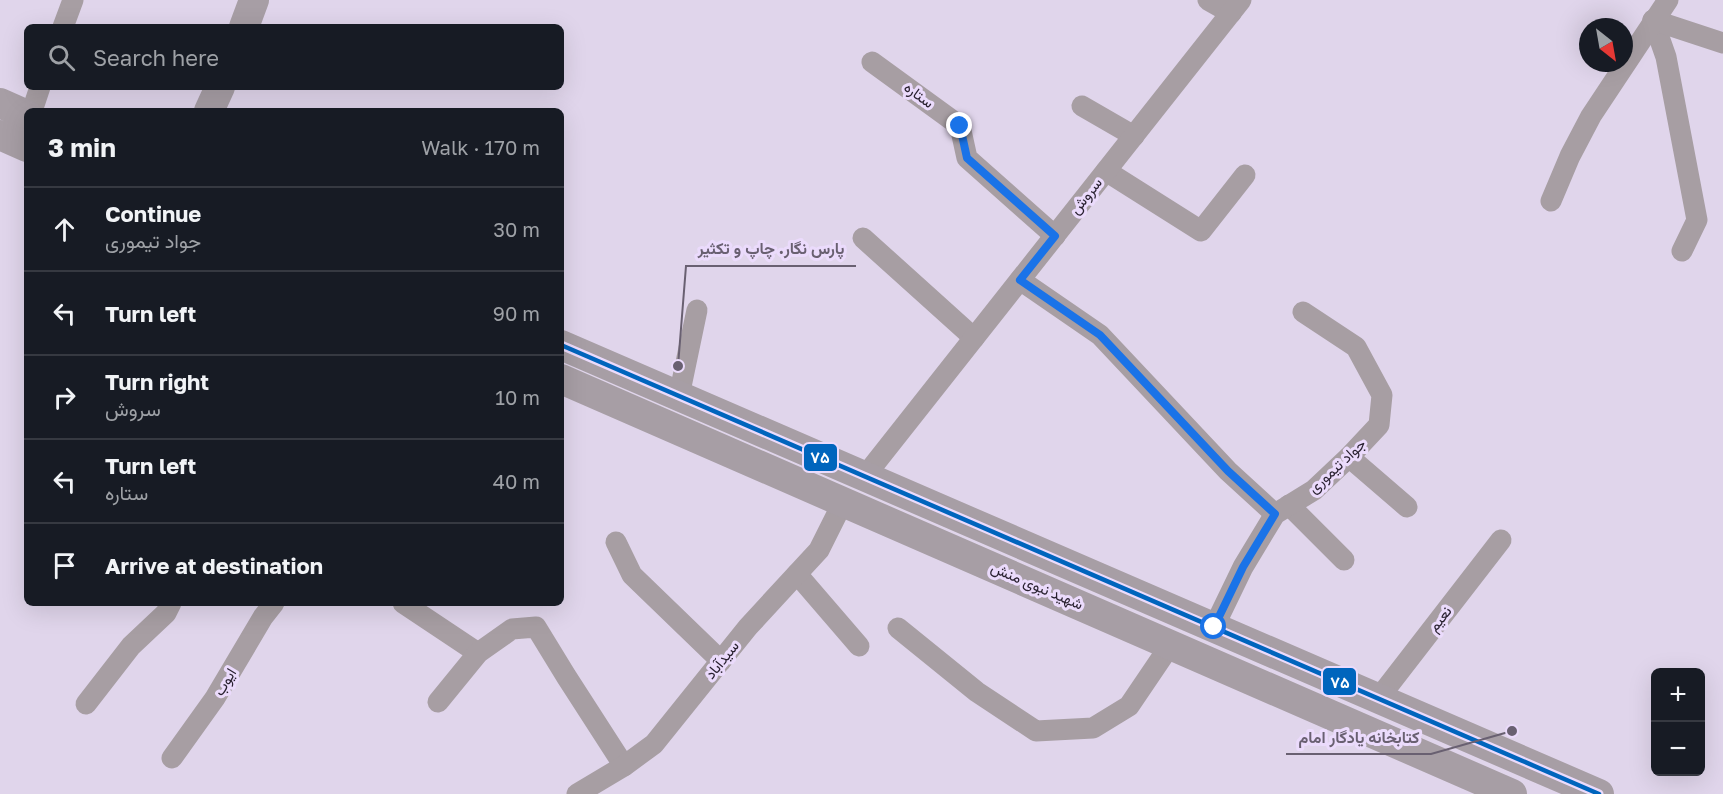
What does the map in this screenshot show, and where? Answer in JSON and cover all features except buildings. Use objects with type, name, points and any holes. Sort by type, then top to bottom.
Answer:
[{"type":"main road","points":[[245,24],[254,0]]},
{"type":"main road","points":[[0,103],[24,114]]},
{"type":"main road","points":[[0,135],[24,146]]},
{"type":"main road","points":[[564,346],[1599,794]]},
{"type":"main road","name":"شهید نبوی منش","points":[[564,380],[1512,794]]},
{"type":"street","points":[[64,24],[73,0]]},
{"type":"street","points":[[1208,0],[1236,6]]},
{"type":"street","points":[[1551,201],[1570,156],[1591,116],[1668,0]]},
{"type":"street","name":"سروش","points":[[865,476],[1236,6]]},
{"type":"street","points":[[1653,20],[1723,43]]},
{"type":"street","points":[[1653,20],[1666,57],[1697,220],[1682,251]]},
{"type":"street","name":"ستاره","points":[[872,62],[960,126],[967,158],[1055,236]]},
{"type":"street","points":[[33,108],[39,90]]},
{"type":"street","points":[[1082,106],[1134,136]]},
{"type":"street","points":[[1106,171],[1201,231],[1245,176]]},
{"type":"street","points":[[863,238],[974,338]]},
{"type":"street","points":[[1020,280],[1100,335],[1228,471],[1282,509],[1344,560]]},
{"type":"street","points":[[679,396],[697,310]]},
{"type":"street","name":"جواد تیموری","points":[[1214,627],[1243,567],[1282,509],[1314,490],[1379,424],[1382,395],[1356,347],[1303,312]]},
{"type":"street","points":[[1349,457],[1407,507]]},
{"type":"street","name":"سیدآباد","points":[[577,794],[624,766],[654,744],[748,627],[819,550],[843,502]]},
{"type":"street","name":"نعیم","points":[[1378,699],[1502,540]]},
{"type":"street","points":[[616,542],[632,575],[721,661]]},
{"type":"street","points":[[797,574],[859,646]]},
{"type":"street","points":[[86,704],[131,646],[166,613],[170,606]]},
{"type":"street","name":"ایوب","points":[[172,758],[216,698],[272,606]]},
{"type":"street","points":[[408,606],[478,653]]},
{"type":"street","points":[[438,702],[478,653],[512,629],[536,627],[624,766]]},
{"type":"street","points":[[898,628],[977,692],[1036,730],[1093,728],[1129,706],[1171,644]]},
{"type":"transit line","name":"۷۵","points":[[564,346],[1599,794]]},
{"type":"place","name":"پارس نگار. چاپ و تکثیر","points":[[678,366]]},
{"type":"place","name":"کتابخانه یادگار امام","points":[[1512,731]]},
{"type":"route","points":[[960,126],[967,158],[1055,236],[1020,280],[1100,335],[1228,471],[1275,514],[1243,567],[1214,627]]}]
